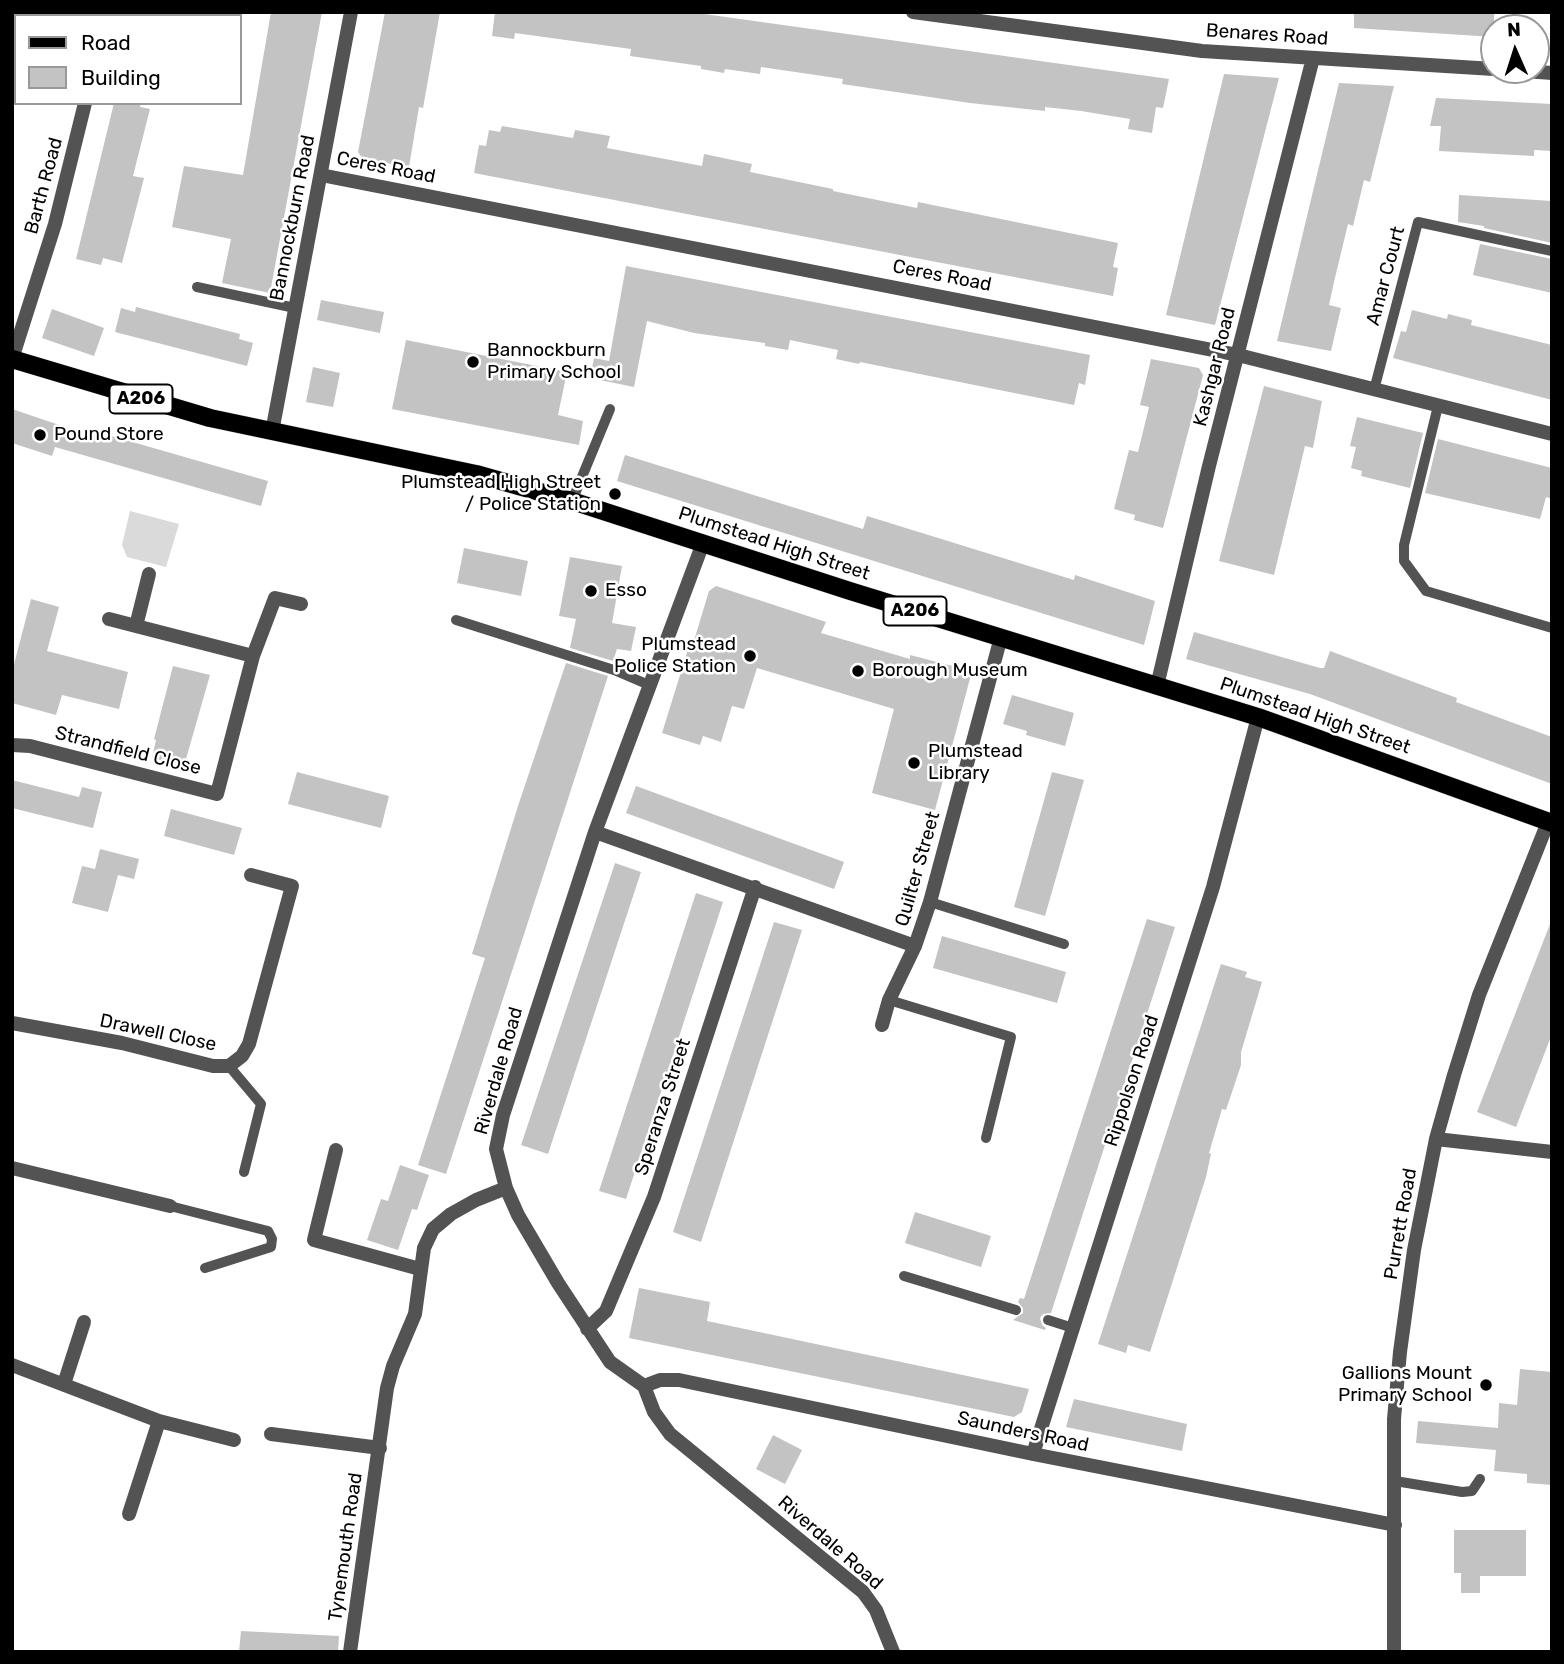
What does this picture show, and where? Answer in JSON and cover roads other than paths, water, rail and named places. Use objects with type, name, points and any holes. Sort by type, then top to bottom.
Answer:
[{"type":"main road","name":"Plumstead High Street","points":[[12,359],[194,414],[476,474],[572,501],[1258,717],[1550,823]]},
{"type":"street","name":"Bannockburn Road","points":[[272,432],[351,12]]},
{"type":"street","name":"Benares Road","points":[[914,12],[1202,51],[1480,68]]},
{"type":"street","name":"Kashgar Road","points":[[1157,685],[1313,58]]},
{"type":"street","name":"Barth Road","points":[[12,359],[55,224],[85,105]]},
{"type":"street","name":"Ceres Road","points":[[321,174],[1238,355],[1552,434]]},
{"type":"street","name":"Riverdale Road","points":[[703,543],[595,832],[498,1133],[496,1149],[506,1188],[518,1216],[610,1362],[644,1386],[654,1412],[670,1434],[863,1592],[876,1610],[893,1652]]},
{"type":"street","points":[[136,626],[149,574]]},
{"type":"street","name":"Strandfield Close","points":[[12,745],[30,746],[217,794],[253,656],[275,598],[301,604]]},
{"type":"street","points":[[109,619],[253,656]]},
{"type":"street","name":"Quilter Street","points":[[882,1025],[889,1000],[915,946],[930,902],[1001,638]]},
{"type":"street","name":"Rippolson Road","points":[[1033,1454],[1213,887],[1258,717]]},
{"type":"street","name":"Purrett Road","points":[[1394,1652],[1394,1419],[1414,1250],[1436,1139],[1479,995],[1550,823]]},
{"type":"street","points":[[595,832],[915,946]]},
{"type":"street","name":"Drawell Close","points":[[12,1023],[122,1043],[212,1066],[229,1066],[242,1056],[249,1044],[292,886],[251,874]]},
{"type":"street","name":"Speranza Street","points":[[587,1329],[606,1311],[654,1197],[755,887]]},
{"type":"street","points":[[1436,1139],[1552,1152]]},
{"type":"street","points":[[336,1150],[314,1240],[420,1269]]},
{"type":"street","points":[[12,1168],[170,1206]]},
{"type":"street","name":"Tynemouth Road","points":[[350,1652],[387,1388],[393,1366],[415,1314],[424,1248],[433,1229],[451,1214],[476,1199],[506,1188]]},
{"type":"street","points":[[64,1384],[84,1322]]},
{"type":"street","points":[[12,1365],[159,1421],[234,1440]]},
{"type":"street","name":"Saunders Road","points":[[644,1386],[660,1380],[679,1380],[1033,1454],[1395,1525]]},
{"type":"street","points":[[128,1514],[159,1421]]},
{"type":"street","name":"Tynemouth Road","points":[[271,1434],[380,1448]]},
{"type":"lane","name":"Amar Court","points":[[1374,390],[1418,222],[1552,251]]},
{"type":"lane","points":[[197,287],[295,308]]},
{"type":"lane","points":[[1438,406],[1404,545],[1405,561],[1426,591],[1552,628]]},
{"type":"lane","points":[[572,501],[610,409]]},
{"type":"lane","points":[[456,620],[614,670],[649,685]]},
{"type":"lane","points":[[930,902],[1065,944]]},
{"type":"lane","points":[[889,1000],[1012,1037],[985,1138]]},
{"type":"lane","points":[[229,1066],[261,1104],[244,1172]]},
{"type":"lane","points":[[170,1206],[268,1231],[272,1239],[271,1247],[205,1268]]},
{"type":"lane","points":[[904,1276],[1016,1310]]},
{"type":"lane","points":[[1048,1320],[1073,1328]]},
{"type":"lane","points":[[1395,1481],[1462,1492],[1472,1491],[1480,1479]]},
{"type":"place","name":"Bannockburn Primary School","points":[[473,362]]},
{"type":"place","name":"Pound Store","points":[[40,435]]},
{"type":"place","name":"Plumstead High Street / Police Station","points":[[615,494]]},
{"type":"place","name":"Esso","points":[[591,591]]},
{"type":"place","name":"Plumstead Police Station","points":[[750,656]]},
{"type":"place","name":"Borough Museum","points":[[858,671]]},
{"type":"place","name":"Plumstead Library","points":[[914,763]]},
{"type":"place","name":"Gallions Mount Primary School","points":[[1486,1385]]}]
